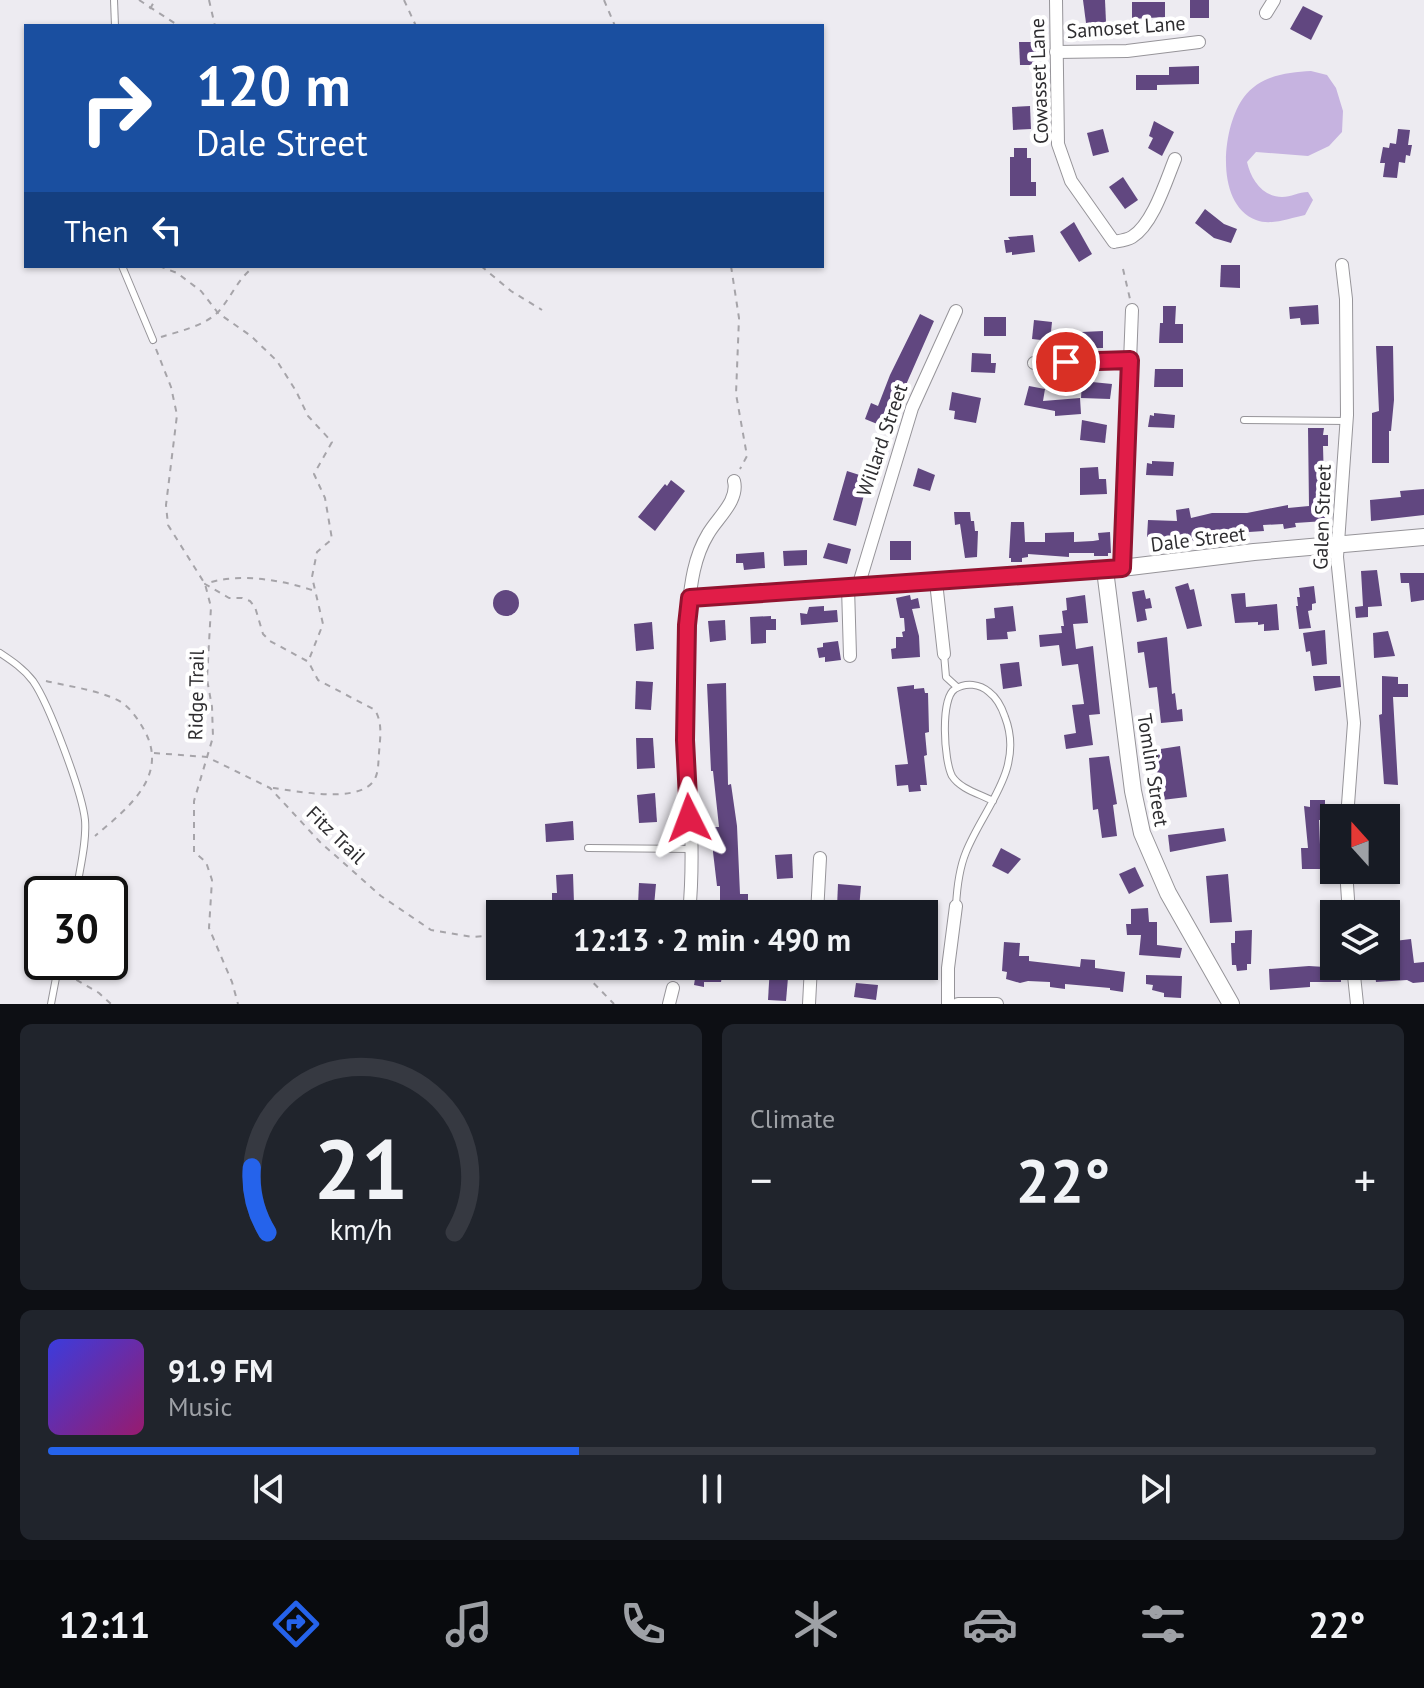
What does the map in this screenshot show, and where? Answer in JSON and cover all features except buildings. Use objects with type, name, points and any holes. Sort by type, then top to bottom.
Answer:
[{"type":"street","name":"Cowasset Lane","points":[[1056,0],[1058,144],[1071,181],[1114,242],[1132,237],[1144,225],[1175,159]]},
{"type":"street","points":[[1266,13],[1274,0]]},
{"type":"street","name":"Samoset Lane","points":[[1056,52],[1127,51],[1199,42]]},
{"type":"street","name":"Galen Street","points":[[1342,265],[1346,299],[1347,421],[1338,570],[1354,723],[1348,804]]},
{"type":"street","points":[[1113,569],[1132,310]]},
{"type":"street","name":"Willard Street","points":[[850,656],[853,587],[912,408],[956,311]]},
{"type":"street","points":[[1034,363],[1130,360]]},
{"type":"street","points":[[689,900],[691,849],[685,740],[687,625],[698,552],[733,498],[736,488],[734,481]]},
{"type":"street","name":"Dale Street","points":[[690,598],[1113,569],[1424,537]]},
{"type":"street","name":"Tomlin Street","points":[[1113,569],[1133,791],[1142,833],[1168,893],[1231,1004]]},
{"type":"street","points":[[936,582],[944,654]]},
{"type":"street","points":[[818,900],[820,858]]},
{"type":"street","points":[[948,1004],[948,968],[956,906]]},
{"type":"street","points":[[809,1004],[810,980]]},
{"type":"street","points":[[1354,980],[1357,1004]]},
{"type":"street","points":[[669,1004],[673,988]]},
{"type":"street","points":[[958,1004],[997,1004]]},
{"type":"lane","points":[[114,0],[115,24]]},
{"type":"lane","points":[[123,268],[153,340]]},
{"type":"lane","points":[[1244,420],[1347,421]]},
{"type":"lane","points":[[0,653],[35,684],[67,758],[82,803],[85,823],[78,876]]},
{"type":"lane","points":[[944,654],[946,677],[957,687]]},
{"type":"lane","points":[[956,906],[957,883],[966,851],[1005,781],[1010,765],[1007,720],[987,689],[968,684],[950,693],[945,713],[949,769],[959,784],[993,801]]},
{"type":"lane","points":[[588,848],[691,849]]},
{"type":"lane","points":[[51,1004],[55,980]]},
{"type":"path","points":[[139,0],[176,24]]},
{"type":"path","points":[[150,9],[155,0]]},
{"type":"path","points":[[209,0],[215,24]]},
{"type":"path","points":[[404,0],[415,24]]},
{"type":"path","points":[[604,0],[614,24]]},
{"type":"path","points":[[164,268],[177,273],[201,291],[218,313],[251,336],[277,361],[308,416],[332,442],[314,474],[325,498],[332,539],[317,552],[312,577],[323,624],[308,662]]},
{"type":"path","points":[[153,340],[199,325],[218,313],[243,275],[252,268]]},
{"type":"path","points":[[483,268],[511,291],[542,310]]},
{"type":"path","points":[[731,268],[739,318],[736,394],[747,456],[734,481]]},
{"type":"path","points":[[1123,269],[1132,310]]},
{"type":"path","name":"Ridge Trail","points":[[153,340],[171,387],[177,415],[166,505],[168,525],[205,584],[211,607],[207,679],[213,737],[194,801],[194,852],[206,862],[212,880],[209,928],[238,1004]]},
{"type":"path","points":[[205,584],[217,580],[253,579],[286,582],[315,591]]},
{"type":"path","points":[[205,584],[229,598],[250,601],[255,607],[263,634],[270,641],[308,662],[318,680],[375,710],[381,720],[378,773],[371,785],[358,791],[329,795],[270,788]]},
{"type":"path","points":[[29,677],[115,698],[134,713],[154,753],[151,776],[126,810],[82,846]]},
{"type":"path","name":"Fitz Trail","points":[[154,753],[207,757],[270,788],[320,842],[381,896],[431,930],[486,936]]},
{"type":"path","points":[[79,980],[111,1004]]},
{"type":"path","points":[[591,980],[614,1004]]},
{"type":"shaded area","points":[[1311,71],[1327,75],[1336,88],[1343,111],[1342,132],[1329,146],[1308,156],[1256,152],[1247,162],[1251,175],[1263,190],[1282,197],[1308,192],[1313,200],[1305,215],[1274,222],[1256,220],[1243,211],[1233,198],[1228,182],[1227,144],[1236,110],[1258,84],[1283,74]]},
{"type":"route","points":[[689,818],[685,740],[690,598],[1122,568],[1130,360],[1066,362]]}]
